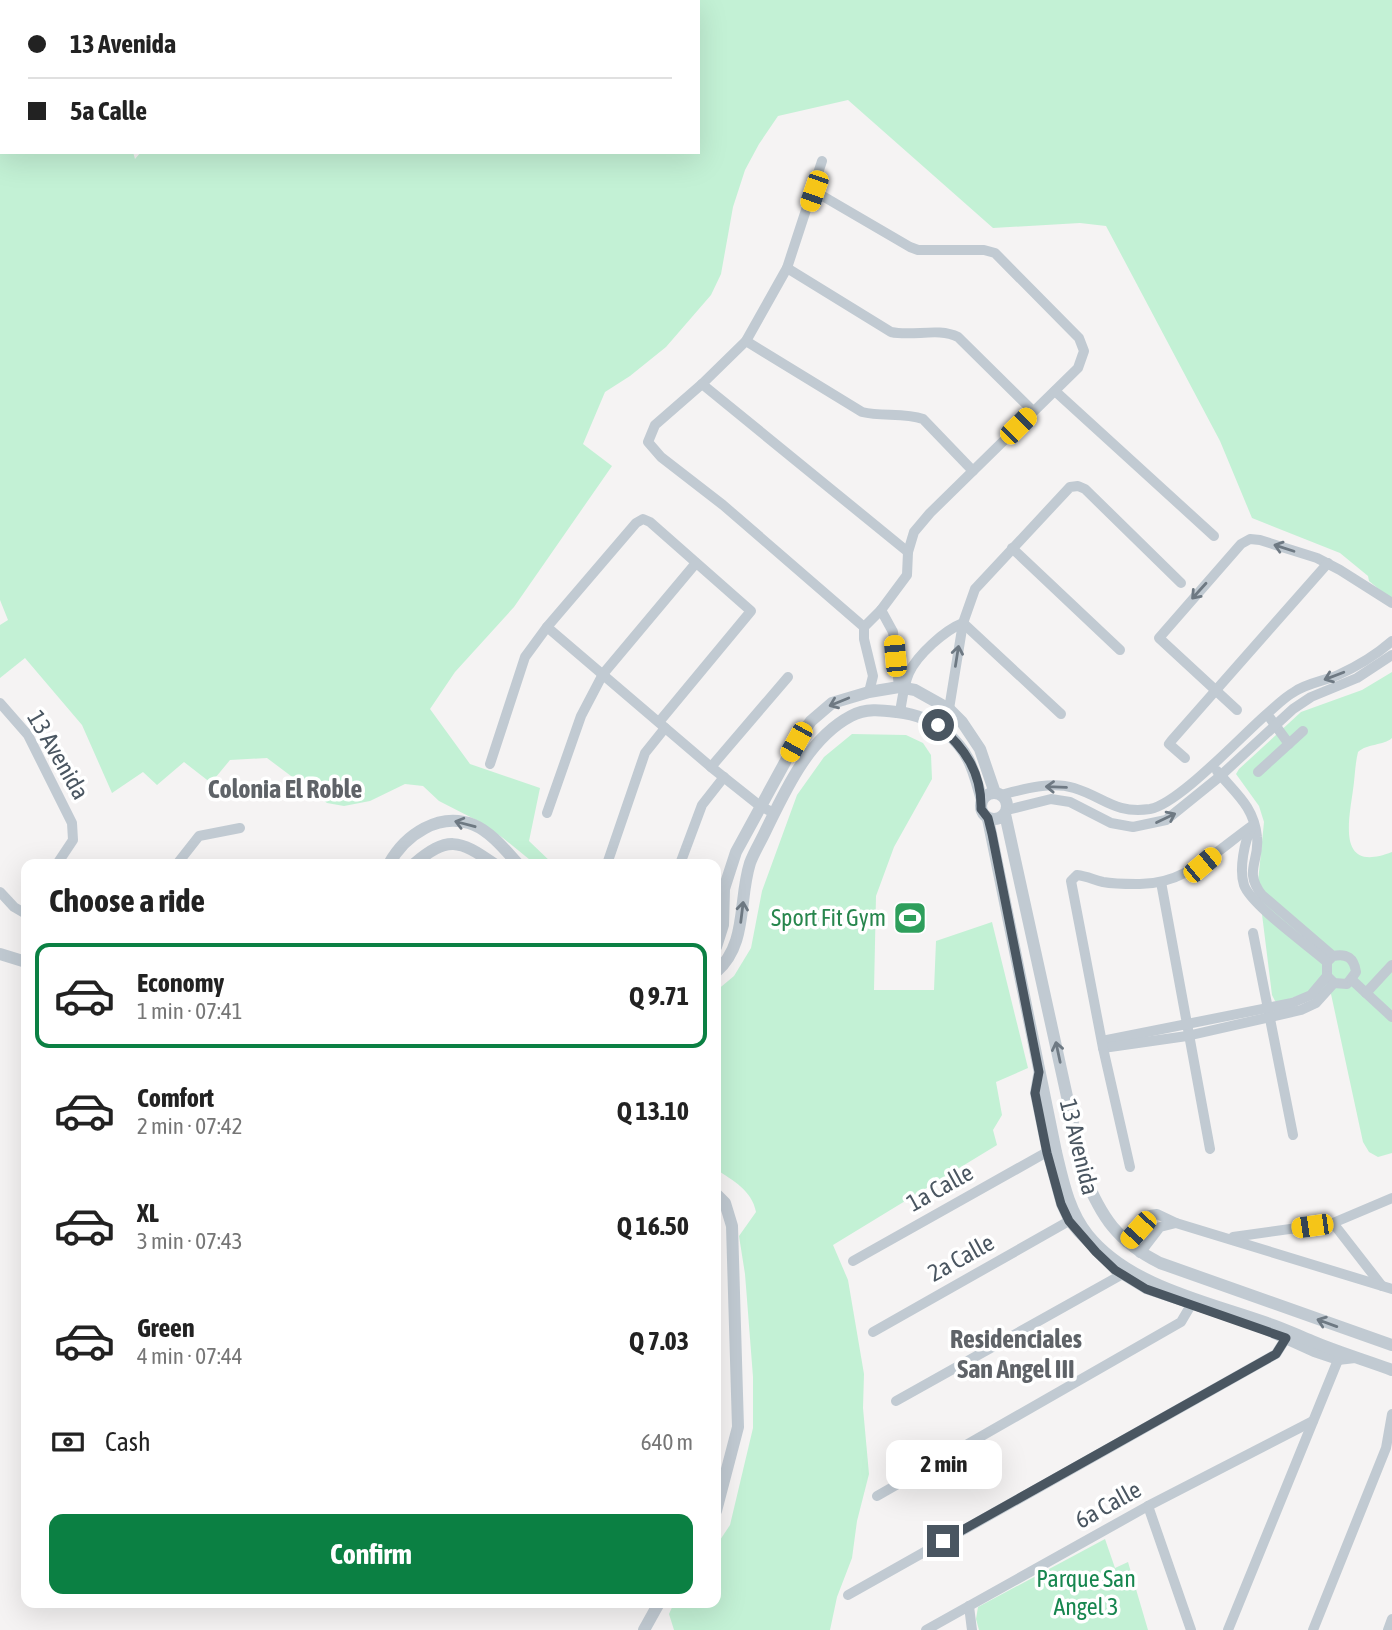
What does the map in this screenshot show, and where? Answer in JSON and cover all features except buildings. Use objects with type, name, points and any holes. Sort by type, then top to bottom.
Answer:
[{"type":"street","points":[[822,161],[788,268],[746,341],[655,425],[648,442],[661,457],[723,505],[864,627]]},
{"type":"street","points":[[814,191],[918,250],[984,250],[995,253],[1079,338],[1084,351],[1078,368],[914,532],[908,552],[907,575],[881,610],[864,627],[864,639],[873,676],[869,692]]},
{"type":"street","points":[[788,268],[891,332],[903,335],[949,332],[958,337],[1033,411]]},
{"type":"street","points":[[746,341],[862,412],[876,416],[914,416],[923,419],[973,471]]},
{"type":"street","points":[[702,384],[908,552]]},
{"type":"street","points":[[1055,391],[1214,536]]},
{"type":"street","points":[[938,725],[949,709],[962,623],[975,589],[1070,487],[1085,489],[1181,583]]},
{"type":"street","points":[[490,764],[525,657],[547,627],[636,523],[643,519],[650,522],[751,611],[662,725],[645,753],[609,859]]},
{"type":"street","points":[[1237,710],[1159,638],[1241,544],[1250,538],[1328,563],[1392,603]]},
{"type":"street","points":[[1013,548],[1120,650]]},
{"type":"street","points":[[1185,758],[1169,744],[1328,563]]},
{"type":"street","points":[[547,813],[581,716],[603,674],[696,564]]},
{"type":"street","points":[[881,610],[892,632],[902,687],[900,712]]},
{"type":"street","points":[[902,687],[908,673],[943,633],[962,623]]},
{"type":"street","points":[[962,623],[1061,714]]},
{"type":"street","points":[[547,627],[711,767],[760,806],[774,813]]},
{"type":"street","points":[[982,800],[990,793],[1053,785],[1075,788],[1123,809],[1154,808],[1174,799],[1267,713],[1294,692],[1309,684],[1337,676],[1364,662],[1392,641]]},
{"type":"street","points":[[721,967],[727,962],[740,930],[750,863],[774,813],[812,750],[830,730],[853,715],[876,709],[900,712],[938,725],[969,756],[982,800],[981,809],[988,818],[998,819],[1006,812],[1051,799],[1070,802],[1111,823],[1133,827],[1153,824],[1175,814],[1274,724],[1311,697],[1357,678],[1392,655]]},
{"type":"street","points":[[711,767],[788,677]]},
{"type":"street","points":[[721,931],[724,888],[736,852],[796,742],[811,721],[832,703],[869,692],[902,687],[949,709],[980,748],[998,794],[1007,801],[1006,812]]},
{"type":"street","name":"13 Avenida","points":[[0,703],[28,735],[74,831],[71,844],[60,859]]},
{"type":"street","points":[[1267,713],[1289,744]]},
{"type":"street","points":[[1258,772],[1303,731]]},
{"type":"street","points":[[1212,764],[1248,806],[1253,825],[1247,837],[1244,884],[1252,898],[1330,959]]},
{"type":"street","points":[[682,859],[702,806],[724,777]]},
{"type":"street","points":[[776,777],[792,783]]},
{"type":"street","name":"13 Avenida","points":[[1006,812],[1084,1174],[1106,1219],[1127,1243],[1140,1253],[1180,1272],[1392,1345]]},
{"type":"street","name":"13 Avenida","points":[[988,818],[1056,1152],[1072,1207],[1088,1236],[1107,1255],[1147,1281],[1392,1370]]},
{"type":"street","points":[[392,859],[398,848],[419,830],[450,820],[475,825],[502,846],[514,859]]},
{"type":"street","points":[[1130,1167],[1071,881],[1077,875],[1105,882],[1139,884],[1180,877],[1202,865],[1253,825]]},
{"type":"street","points":[[181,859],[199,836],[240,828]]},
{"type":"street","points":[[420,859],[432,849],[449,843],[466,846],[486,859]]},
{"type":"street","points":[[1161,882],[1210,1149]]},
{"type":"street","points":[[0,892],[21,909]]},
{"type":"street","points":[[1253,933],[1293,1135]]},
{"type":"street","points":[[0,954],[21,960]]},
{"type":"street","points":[[1330,959],[1341,954],[1350,957],[1356,972],[1352,980],[1340,985],[1330,980]]},
{"type":"street","points":[[1330,959],[1330,980]]},
{"type":"street","points":[[1366,993],[1392,965]]},
{"type":"street","points":[[1103,1044],[1187,1030],[1268,1012],[1311,995],[1330,980]]},
{"type":"street","points":[[1352,980],[1392,1017]]},
{"type":"street","points":[[1039,1072],[1035,1093],[1061,1204],[1069,1221],[1121,1275],[1146,1289],[1191,1305],[1287,1334],[1338,1360],[1363,1359],[1375,1355],[1377,1341]]},
{"type":"street","name":"1a Calle","points":[[853,1261],[1047,1153]]},
{"type":"street","points":[[1229,1238],[1333,1223],[1392,1198]]},
{"type":"street","points":[[721,1200],[732,1226],[738,1427],[721,1492]]},
{"type":"street","points":[[1127,1243],[1153,1213],[1176,1223],[1387,1288]]},
{"type":"street","name":"2a Calle","points":[[873,1332],[1069,1221]]},
{"type":"street","points":[[1140,1253],[1160,1227],[1176,1223]]},
{"type":"street","points":[[1333,1223],[1387,1288]]},
{"type":"street","points":[[895,1401],[1121,1275]]},
{"type":"street","points":[[877,1496],[1181,1322],[1191,1305]]},
{"type":"street","points":[[849,1595],[1276,1354],[1296,1312]]},
{"type":"street","points":[[1228,1630],[1338,1360]]},
{"type":"street","points":[[1313,1630],[1389,1449],[1392,1414]]},
{"type":"street","name":"6a Calle","points":[[926,1630],[1148,1506],[1312,1421]]},
{"type":"street","points":[[1148,1506],[1191,1630]]},
{"type":"street","points":[[969,1606],[972,1630]]},
{"type":"street","points":[[644,1630],[656,1608]]},
{"type":"street","points":[[1388,1630],[1392,1619]]},
{"type":"green space","points":[[700,0],[1392,0],[1392,600],[1340,553],[1252,518],[1220,441],[1106,226],[1080,223],[993,228],[848,100],[778,116],[745,170],[733,207],[721,274],[711,295],[666,347],[605,392],[583,444],[612,466],[514,607],[455,672],[430,709],[470,764],[540,788],[529,841],[548,859],[529,859],[482,823],[439,801],[423,786],[405,784],[370,801],[344,806],[327,803],[267,758],[230,760],[211,783],[184,762],[157,785],[143,772],[112,793],[82,725],[25,658],[0,678],[0,625],[8,620],[0,600],[0,154],[134,154],[135,159],[139,154],[700,154]]},
{"type":"green space","points":[[1392,672],[1392,738],[1358,752],[1349,817],[1350,842],[1355,851],[1362,856],[1375,857],[1392,852],[1392,1153],[1378,1157],[1369,1152],[1363,1142],[1331,994],[1303,994],[1280,1002],[1275,1001],[1272,995],[1258,882],[1264,822],[1259,806],[1236,774],[1301,712],[1362,690]]},
{"type":"green space","points":[[852,734],[906,735],[923,743],[931,755],[932,779],[894,847],[876,896],[874,990],[934,990],[936,941],[992,922],[1028,1068],[996,1082],[1002,1115],[993,1130],[997,1145],[833,1245],[848,1280],[864,1374],[863,1408],[869,1474],[857,1521],[852,1558],[837,1597],[830,1630],[674,1630],[669,1614],[672,1608],[721,1608],[721,1538],[730,1525],[753,1428],[753,1377],[745,1274],[739,1236],[756,1212],[746,1192],[721,1172],[721,987],[734,976],[751,948],[762,891],[797,795],[824,757]]},
{"type":"green space","name":"Parque San Angel 3","points":[[1105,1539],[1115,1568],[1128,1562],[1148,1630],[979,1630],[976,1619],[978,1607]]},
{"type":"place","name":"Sport Fit Gym","points":[[910,918]]},
{"type":"district","name":"Colonia El Roble","points":[[285,789]]},
{"type":"district","name":"Residenciales San Angel III","points":[[1016,1354]]},
{"type":"route","points":[[938,725],[969,756],[982,800],[981,809],[988,818],[1039,1072],[1035,1093],[1043,1133],[1061,1204],[1069,1221],[1096,1252],[1131,1282],[1286,1338],[1276,1354],[943,1541]]}]
